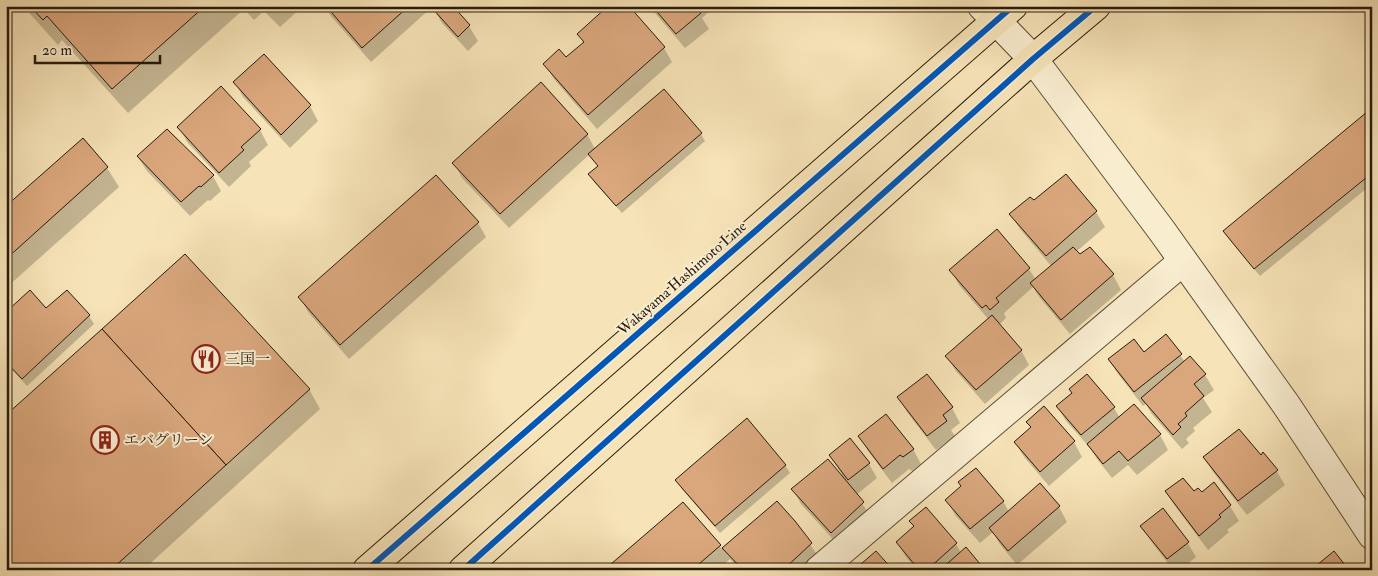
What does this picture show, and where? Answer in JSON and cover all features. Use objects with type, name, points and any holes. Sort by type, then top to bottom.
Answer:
[{"type":"main road","points":[[463,570],[1033,59],[1096,6]]},
{"type":"main road","name":"Wakayama Hashimoto Line","points":[[367,570],[997,11]]},
{"type":"street","points":[[997,11],[1183,261],[1287,406],[1372,535]]},
{"type":"street","points":[[820,570],[1183,261]]},
{"type":"building","points":[[30,6],[205,6],[112,89],[47,16],[43,20]]},
{"type":"building","points":[[326,6],[409,6],[362,48]]},
{"type":"building","points":[[433,6],[453,6],[470,25],[458,37],[432,8]]},
{"type":"building","points":[[608,6],[614,6],[618,10],[622,6],[629,6],[665,47],[588,115],[543,64],[559,49],[566,57],[584,42],[577,34]]},
{"type":"building","points":[[652,6],[695,6],[701,13],[676,34]]},
{"type":"building","points":[[264,54],[311,105],[281,135],[233,82]]},
{"type":"building","points":[[541,82],[588,134],[500,214],[452,163]]},
{"type":"building","points":[[221,86],[261,129],[241,147],[244,150],[219,173],[177,127]]},
{"type":"building","points":[[664,89],[702,133],[616,206],[588,174],[598,166],[588,154]]},
{"type":"building","points":[[1367,112],[1372,119],[1372,173],[1254,269],[1223,231]]},
{"type":"building","points":[[167,129],[214,175],[181,202],[137,156]]},
{"type":"building","points":[[83,138],[108,167],[6,259],[6,206]]},
{"type":"building","points":[[1066,174],[1097,211],[1046,256],[1009,214],[1030,197],[1034,200]]},
{"type":"building","points":[[436,175],[479,222],[340,345],[298,297]]},
{"type":"building","points":[[997,229],[1030,268],[996,298],[999,302],[990,310],[986,305],[982,308],[949,270]]},
{"type":"building","points":[[1073,247],[1080,254],[1090,247],[1114,274],[1061,320],[1030,283]]},
{"type":"building","name":"三国一","points":[[185,254],[310,389],[226,465],[102,329]]},
{"type":"building","points":[[30,290],[46,308],[67,290],[90,315],[22,379],[6,362],[6,312]]},
{"type":"building","points":[[992,315],[1022,350],[976,390],[945,356]]},
{"type":"building","name":"エバグリーン","points":[[102,329],[226,465],[111,570],[6,570],[6,415]]},
{"type":"building","points":[[1166,334],[1182,354],[1134,392],[1108,359],[1134,339],[1144,352]]},
{"type":"building","points":[[1190,356],[1206,374],[1194,384],[1204,396],[1185,413],[1187,416],[1178,424],[1181,427],[1173,435],[1141,398]]},
{"type":"building","points":[[927,374],[953,407],[943,415],[947,421],[927,436],[897,397]]},
{"type":"building","points":[[1087,374],[1115,407],[1081,435],[1056,406],[1072,393],[1069,389]]},
{"type":"building","points":[[1134,404],[1161,434],[1128,461],[1119,451],[1103,464],[1087,444]]},
{"type":"building","points":[[1044,406],[1075,441],[1040,472],[1014,442],[1031,427],[1026,422]]},
{"type":"building","points":[[886,414],[914,449],[903,457],[900,455],[883,469],[858,436]]},
{"type":"building","points":[[747,418],[786,465],[715,526],[675,480]]},
{"type":"building","points":[[1239,429],[1261,455],[1263,452],[1278,470],[1238,501],[1203,457]]},
{"type":"building","points":[[850,438],[870,463],[848,480],[829,455]]},
{"type":"building","points":[[828,459],[864,502],[831,533],[791,489]]},
{"type":"building","points":[[976,468],[1004,501],[970,529],[945,500],[961,486],[958,482]]},
{"type":"building","points":[[1183,478],[1194,491],[1198,488],[1202,492],[1214,482],[1231,505],[1219,515],[1221,517],[1199,536],[1165,491]]},
{"type":"building","points":[[1040,483],[1060,506],[1008,551],[989,528]]},
{"type":"building","points":[[777,501],[812,543],[783,570],[743,570],[722,548]]},
{"type":"building","points":[[683,502],[721,545],[692,570],[604,570]]},
{"type":"building","points":[[926,507],[957,543],[927,570],[919,570],[896,542],[914,526],[909,521]]},
{"type":"building","points":[[1163,508],[1189,542],[1167,559],[1140,526]]},
{"type":"building","points":[[966,547],[985,570],[940,570]]},
{"type":"building","points":[[876,551],[893,570],[854,570]]},
{"type":"building","points":[[1334,551],[1349,570],[1311,570]]},
{"type":"cycle path","points":[[367,570],[1013,6]]},
{"type":"cycle path","points":[[463,570],[1033,59],[1096,6]]},
{"type":"place","name":"三国一","points":[[206,359]]},
{"type":"place","name":"エバグリーン","points":[[105,440]]}]
